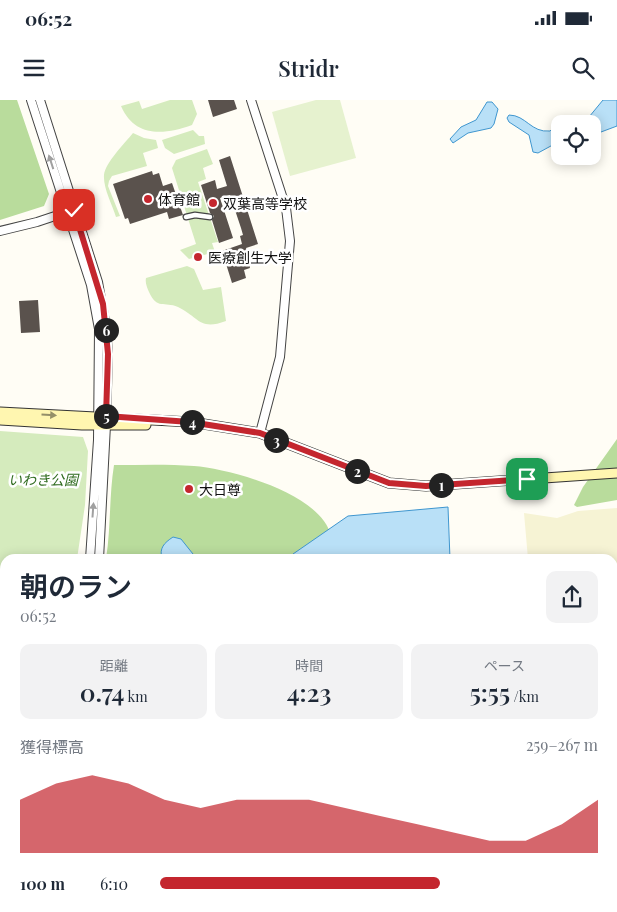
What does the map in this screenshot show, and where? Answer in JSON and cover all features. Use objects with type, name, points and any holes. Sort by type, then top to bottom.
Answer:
[{"type":"main road","points":[[0,412],[102,420],[199,424],[260,433],[389,483],[404,486],[617,472]]},
{"type":"main road","points":[[0,420],[102,420]]},
{"type":"street","points":[[31,100],[71,211]]},
{"type":"street","points":[[40,100],[96,309],[100,354],[102,420],[99,554]]},
{"type":"street","points":[[252,100],[286,208],[290,241],[280,358],[260,433]]},
{"type":"street","points":[[0,231],[71,211]]},
{"type":"street","points":[[186,217],[195,215],[210,216]]},
{"type":"street","points":[[90,554],[102,420]]},
{"type":"shaded area","points":[[617,508],[617,554],[528,554],[524,513],[557,518],[578,511]]},
{"type":"green space","points":[[0,100],[17,100],[49,194],[44,206],[0,220]]},
{"type":"green space","points":[[170,100],[192,100],[197,114],[192,125],[161,132],[142,129],[134,124],[121,106],[139,101],[142,109]]},
{"type":"green space","points":[[316,100],[340,100],[356,158],[290,176],[272,112]]},
{"type":"green space","points":[[193,130],[199,136],[204,136],[205,144],[174,154],[165,148],[162,140]]},
{"type":"green space","points":[[133,133],[144,138],[156,140],[158,148],[143,153],[147,166],[112,176],[108,186],[120,216],[116,217],[106,191],[105,170]]},
{"type":"green space","points":[[207,149],[213,164],[203,168],[206,179],[198,182],[218,242],[212,243],[215,252],[189,259],[180,250],[196,244],[172,168],[176,160]]},
{"type":"green space","points":[[187,266],[194,269],[203,290],[221,287],[226,321],[217,324],[204,324],[178,307],[158,303],[152,298],[146,285],[146,278]]},
{"type":"green space","name":"いわき公園","points":[[0,431],[83,437],[88,451],[85,505],[78,554],[0,554]]},
{"type":"green space","points":[[617,439],[617,500],[577,507],[574,505],[583,487]]},
{"type":"green space","points":[[114,465],[194,466],[230,472],[251,478],[293,496],[311,508],[324,521],[331,536],[330,554],[107,554]]},
{"type":"water","points":[[603,100],[617,100],[617,126],[601,132],[601,115],[591,115]]},
{"type":"water","points":[[487,102],[492,102],[498,109],[491,128],[468,133],[453,143],[450,139],[461,127],[476,120]]},
{"type":"water","points":[[509,115],[515,116],[533,127],[543,131],[550,131],[551,146],[538,153],[533,152],[529,135],[509,122],[507,118]]},
{"type":"water","points":[[448,507],[450,554],[293,554],[348,516]]},
{"type":"water","points":[[173,537],[181,539],[193,554],[161,554],[163,546]]},
{"type":"building","points":[[208,100],[234,100],[237,109],[213,117]]},
{"type":"building","points":[[230,156],[258,244],[246,248],[250,268],[244,270],[246,278],[232,283],[222,251],[242,244],[240,236],[243,235],[241,228],[230,195],[220,198],[233,238],[219,243],[212,220],[214,216],[210,213],[201,185],[215,180],[217,189],[227,186],[219,160]]},
{"type":"building","name":"体育館","points":[[152,171],[153,175],[159,173],[163,186],[172,183],[183,215],[169,219],[167,212],[130,224],[128,218],[125,219],[113,184]]},
{"type":"building","points":[[38,300],[40,332],[21,333],[19,301]]},
{"type":"place","name":"体育館","points":[[148,199]]},
{"type":"place","name":"双葉高等学校","points":[[213,203]]},
{"type":"place","name":"医療創生大学","points":[[198,257]]},
{"type":"place","name":"大日尊","points":[[189,489]]},
{"type":"route","points":[[74,210],[98,282],[103,304],[108,354],[106,416],[190,422],[260,433],[389,483],[404,486],[527,479]]}]
